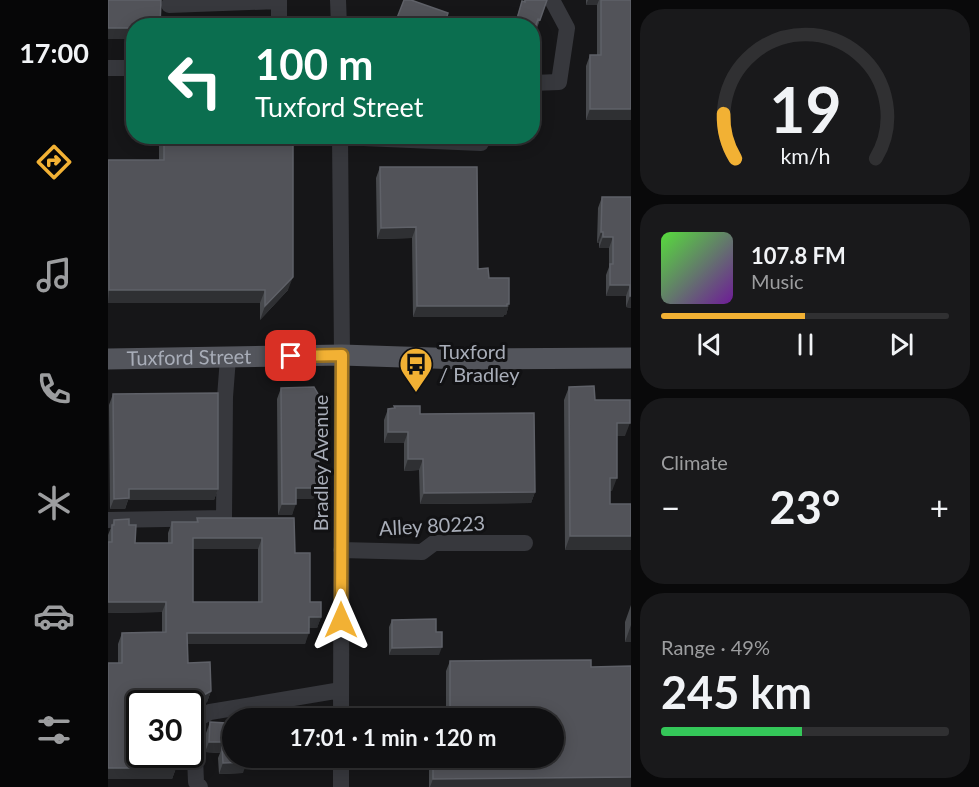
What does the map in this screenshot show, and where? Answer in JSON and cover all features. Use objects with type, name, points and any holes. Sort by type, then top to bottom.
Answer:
[{"type":"main road","name":"Tuxford Street","points":[[108,359],[342,355],[462,359],[631,358]]},
{"type":"street","points":[[338,0],[339,18]]},
{"type":"street","points":[[540,83],[559,82],[567,28],[552,0]]},
{"type":"street","points":[[170,5],[279,1],[279,18]]},
{"type":"street","points":[[108,68],[126,68]]},
{"type":"street","name":"Bradley Avenue","points":[[340,144],[341,708]]},
{"type":"street","points":[[108,520],[224,518],[225,397],[228,358]]},
{"type":"street","name":"Alley 80223","points":[[341,549],[422,552],[434,543],[525,543]]},
{"type":"street","points":[[200,787],[196,782],[194,733],[199,718],[210,712],[341,690]]},
{"type":"street","points":[[341,768],[341,787]]},
{"type":"building","points":[[108,0],[161,0],[160,18],[126,18],[126,28],[108,28]]},
{"type":"building","points":[[404,0],[411,0],[448,13],[446,18],[397,18]]},
{"type":"building","points":[[525,0],[547,0],[540,20],[540,18],[517,18],[522,1],[525,2]]},
{"type":"building","points":[[601,0],[631,0],[631,109],[590,109],[590,55],[601,55]]},
{"type":"building","points":[[164,144],[293,144],[293,277],[265,306],[265,290],[109,290],[108,160],[164,160]]},
{"type":"building","points":[[380,167],[477,167],[478,269],[488,268],[489,278],[509,278],[509,304],[507,306],[417,306],[416,227],[381,228]]},
{"type":"building","points":[[602,197],[631,197],[631,296],[630,285],[610,285],[613,237],[603,237],[603,232],[601,232]]},
{"type":"building","points":[[594,386],[595,400],[630,400],[630,423],[617,423],[617,478],[610,478],[610,504],[631,504],[631,536],[570,536],[569,387]]},
{"type":"building","points":[[314,387],[318,394],[319,481],[316,481],[316,488],[296,488],[296,504],[282,504],[281,388]]},
{"type":"building","points":[[218,393],[218,489],[129,489],[129,498],[114,499],[113,394]]},
{"type":"building","points":[[394,406],[420,406],[420,414],[534,413],[535,492],[424,493],[423,459],[408,459],[408,432],[388,432],[388,409],[395,408]]},
{"type":"building","points":[[197,518],[294,518],[295,553],[310,553],[310,602],[321,602],[321,617],[309,617],[309,633],[187,633],[188,663],[210,662],[211,691],[204,695],[204,690],[126,690],[126,768],[108,768],[108,663],[122,663],[122,633],[166,632],[166,602],[108,602],[108,542],[112,542],[112,525],[114,525],[114,520],[129,519],[129,525],[136,525],[135,543],[172,543],[172,522],[198,522]],"holes":[[[193,538],[262,538],[262,602],[193,602]]]},
{"type":"building","points":[[436,619],[436,632],[442,632],[442,647],[392,648],[392,620]]},
{"type":"building","points":[[591,660],[591,667],[631,666],[631,777],[433,779],[433,768],[564,768],[564,708],[450,708],[450,661]]},
{"type":"building","points":[[210,722],[222,723],[222,742],[209,742]]},
{"type":"place","name":"Tuxford / Bradley","points":[[416,393]]},
{"type":"route","points":[[291,356],[342,355],[341,620]]}]
